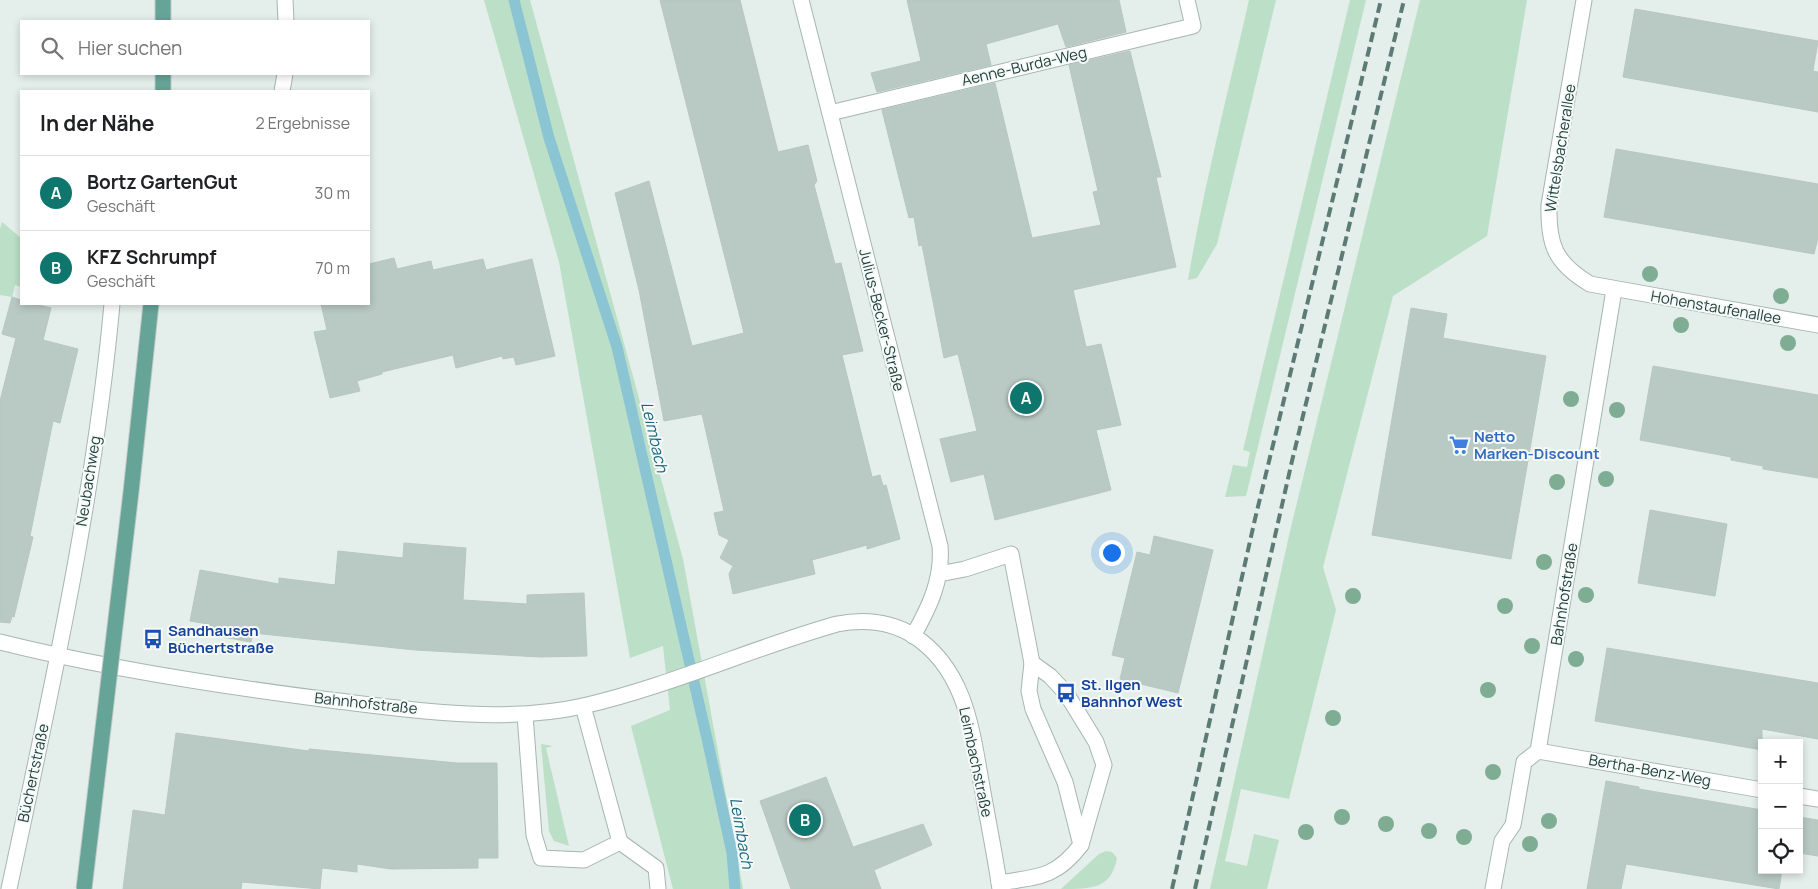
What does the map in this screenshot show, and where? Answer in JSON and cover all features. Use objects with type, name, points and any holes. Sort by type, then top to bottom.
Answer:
[{"type":"main road","points":[[163,0],[163,20]]},
{"type":"main road","points":[[84,889],[131,492],[151,305]]},
{"type":"street","points":[[286,0],[286,20]]},
{"type":"street","name":"Julius-Becker-Straße","points":[[800,0],[940,546],[938,574],[932,599],[913,636]]},
{"type":"street","name":"Aenne-Burda-Weg","points":[[830,113],[1193,26],[1187,0]]},
{"type":"street","name":"Wittelsbacherallee","points":[[1584,0],[1549,206],[1548,232],[1556,254],[1570,272],[1590,284],[1614,290]]},
{"type":"street","points":[[282,90],[285,75]]},
{"type":"street","name":"Hohenstaufenallee","points":[[1614,290],[1818,325]]},
{"type":"street","name":"Bahnhofstraße","points":[[1538,751],[1614,290]]},
{"type":"street","name":"Neubachweg","points":[[57,656],[67,612],[102,390],[112,305]]},
{"type":"street","points":[[938,574],[965,569],[1011,554],[1032,663],[1029,691],[1033,709],[1064,782],[1081,845]]},
{"type":"street","name":"Leimbachstraße","points":[[729,660],[847,622],[882,623],[913,636],[942,660],[955,680],[975,740],[999,886]]},
{"type":"street","name":"Bahnhofstraße","points":[[0,642],[57,656],[237,688],[380,706],[525,715],[582,706],[729,660]]},
{"type":"street","name":"Büchertstraße","points":[[9,889],[57,656]]},
{"type":"street","points":[[999,886],[1055,872],[1073,856],[1081,845],[1104,765],[1096,742],[1066,693],[1050,676],[1032,663]]},
{"type":"street","points":[[582,706],[620,842],[656,868],[658,889]]},
{"type":"street","points":[[525,715],[534,835],[541,858],[584,860],[620,842]]},
{"type":"street","points":[[1493,889],[1502,841],[1513,825],[1524,762],[1538,751]]},
{"type":"street","name":"Bertha-Benz-Weg","points":[[1538,751],[1758,789]]},
{"type":"street","points":[[1803,797],[1818,799]]},
{"type":"green space","points":[[484,0],[530,0],[683,559],[743,889],[673,889],[631,726],[670,710],[663,646],[630,658],[559,262]]},
{"type":"green space","points":[[1249,0],[1276,0],[1217,244],[1197,278],[1188,280],[1209,174]]},
{"type":"green space","points":[[1350,0],[1366,0],[1246,496],[1225,497],[1233,465],[1247,467],[1250,452],[1243,450]]},
{"type":"green space","points":[[1420,0],[1527,0],[1487,236],[1393,296],[1323,567],[1336,610],[1289,799],[1241,789],[1225,861],[1247,866],[1254,834],[1279,840],[1267,889],[1210,889],[1291,527]]},
{"type":"green space","points":[[2,222],[20,237],[20,287],[15,285],[12,297],[0,295],[0,229]]},
{"type":"green space","points":[[541,744],[553,746],[546,748],[569,846],[554,841],[549,831]]},
{"type":"green space","points":[[1106,851],[1112,852],[1117,858],[1110,876],[1105,881],[1082,889],[1061,889],[1099,854]]},
{"type":"building","points":[[660,0],[740,0],[778,152],[808,145],[817,181],[814,185],[835,264],[841,263],[863,351],[842,355],[872,477],[880,475],[883,486],[886,485],[900,539],[867,549],[867,545],[812,560],[815,574],[733,594],[729,574],[733,566],[720,558],[729,540],[719,535],[714,513],[724,511],[702,414],[664,421],[639,290],[615,193],[649,181],[692,346],[744,333]]},
{"type":"building","points":[[907,0],[1119,0],[1126,32],[1066,47],[1058,24],[986,44],[991,65],[877,92],[871,73],[921,61]]},
{"type":"building","points":[[1635,9],[1818,41],[1813,71],[1818,72],[1818,112],[1623,77]]},
{"type":"building","points":[[1130,51],[1161,177],[1156,177],[1176,267],[1073,290],[1086,347],[1101,344],[1121,425],[1096,430],[1111,490],[995,520],[984,474],[951,482],[940,439],[977,431],[958,354],[944,358],[922,245],[919,246],[914,217],[909,218],[882,110],[995,83],[1032,238],[1101,225],[1093,192],[1098,191],[1069,65]]},
{"type":"building","points":[[1616,149],[1818,184],[1818,238],[1814,254],[1604,217]]},
{"type":"building","points":[[394,258],[397,269],[431,261],[433,270],[483,259],[486,270],[532,259],[555,356],[516,365],[514,357],[503,359],[502,356],[456,368],[453,355],[382,372],[382,374],[357,381],[360,391],[330,398],[314,332],[327,330],[321,305],[370,305],[370,264]]},
{"type":"building","points":[[12,297],[20,300],[20,305],[39,305],[51,308],[43,340],[78,349],[60,423],[53,421],[30,536],[33,537],[14,617],[12,616],[10,623],[0,622],[0,401],[16,338],[2,334]]},
{"type":"building","name":"Netto Marken-Discount","points":[[1411,308],[1447,314],[1443,338],[1546,356],[1511,559],[1372,535]]},
{"type":"building","points":[[1653,366],[1818,395],[1818,478],[1763,469],[1763,466],[1731,460],[1731,457],[1640,440]]},
{"type":"building","points":[[1650,510],[1727,524],[1715,596],[1638,583]]},
{"type":"building","points":[[1154,536],[1213,550],[1178,693],[1120,679],[1125,658],[1112,655],[1137,552],[1150,555]]},
{"type":"building","points":[[404,543],[466,548],[463,600],[527,604],[527,595],[584,593],[587,656],[540,657],[415,650],[253,633],[251,642],[206,634],[208,624],[190,621],[200,570],[279,584],[279,578],[335,585],[338,551],[403,558]]},
{"type":"building","points":[[1607,648],[1818,683],[1818,739],[1762,729],[1762,739],[1758,739],[1758,749],[1595,721]]},
{"type":"building","points":[[176,733],[309,751],[309,749],[457,763],[497,763],[498,858],[478,858],[478,868],[391,869],[357,864],[357,872],[322,868],[320,889],[242,882],[241,889],[123,889],[133,810],[165,815]]},
{"type":"building","points":[[826,777],[853,847],[923,824],[932,845],[874,870],[881,889],[791,889],[760,801]]},
{"type":"building","points":[[1606,781],[1639,787],[1639,789],[1758,809],[1758,874],[1781,874],[1779,889],[1626,864],[1621,889],[1587,889]]},
{"type":"building","points":[[1803,818],[1818,820],[1818,856],[1803,854]]},
{"type":"waterway","name":"Leimbach","points":[[514,0],[549,138],[617,347],[732,853],[735,889]]},
{"type":"railway","points":[[1172,889],[1255,519],[1381,0]]},
{"type":"railway","points":[[1195,889],[1292,461],[1404,0]]},
{"type":"place","name":"Bortz GartenGut","points":[[1026,398]]},
{"type":"place","name":"Netto Marken-Discount","points":[[1459,445]]},
{"type":"place","name":"Sandhausen Büchertstraße","points":[[153,639]]},
{"type":"place","name":"St. Ilgen Bahnhof West","points":[[1066,693]]},
{"type":"place","name":"KFZ Schrumpf","points":[[805,820]]}]
